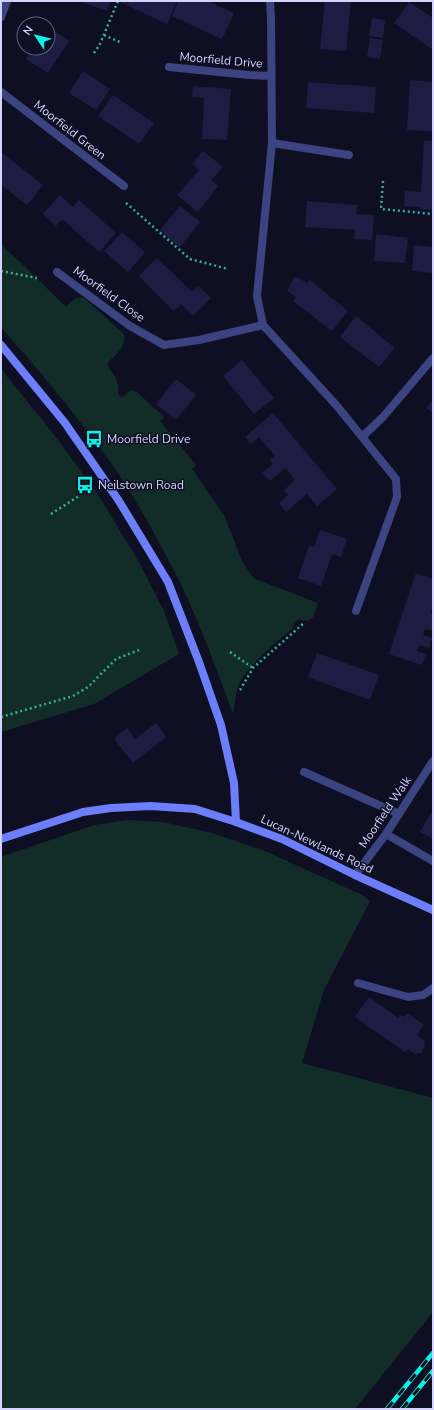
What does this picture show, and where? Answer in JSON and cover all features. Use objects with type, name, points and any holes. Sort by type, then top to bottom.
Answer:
[{"type":"street","points":[[1,17],[7,1]]},
{"type":"street","name":"Moorfield Drive","points":[[270,1],[272,143],[256,296],[263,325],[363,436],[396,479],[397,497],[356,611]]},
{"type":"street","name":"Moorfield Drive","points":[[169,67],[271,76]]},
{"type":"street","name":"Moorfield Green","points":[[1,92],[124,186]]},
{"type":"street","points":[[272,143],[349,155]]},
{"type":"street","name":"Moorfield Close","points":[[57,272],[130,326],[164,345],[199,340],[263,325]]},
{"type":"street","points":[[1,345],[64,423],[119,501],[168,582],[199,662],[221,725],[234,783],[236,822]]},
{"type":"street","points":[[363,436],[383,416],[433,358]]},
{"type":"street","name":"Moorfield Walk","points":[[355,875],[386,834],[433,761]]},
{"type":"street","points":[[304,772],[399,814]]},
{"type":"street","name":"Lucan-Newlands Road","points":[[1,839],[84,812],[127,806],[195,809],[282,839],[355,875],[433,910]]},
{"type":"street","points":[[386,834],[433,862]]},
{"type":"street","points":[[358,983],[408,997],[423,995],[433,988]]},
{"type":"path","points":[[94,53],[100,44],[118,1]]},
{"type":"path","points":[[104,35],[122,43]]},
{"type":"path","points":[[383,181],[381,209],[433,214]]},
{"type":"path","points":[[126,203],[190,259],[228,270]]},
{"type":"path","points":[[1,271],[37,278]]},
{"type":"path","points":[[51,514],[79,496]]},
{"type":"path","points":[[240,690],[253,668],[304,623]]},
{"type":"path","points":[[1,718],[73,696],[88,687],[116,659],[139,650]]},
{"type":"path","points":[[230,652],[253,668]]},
{"type":"green space","points":[[1,245],[66,307],[76,299],[84,298],[123,333],[124,342],[122,346],[117,354],[107,364],[117,381],[118,394],[122,398],[131,390],[137,392],[164,417],[160,421],[196,465],[192,469],[224,515],[242,561],[253,578],[318,603],[313,617],[307,621],[298,620],[293,625],[293,628],[261,656],[246,673],[237,690],[233,714],[204,637],[188,600],[162,548],[137,504],[119,475],[87,431],[1,327]]},
{"type":"green space","points":[[1,369],[55,436],[97,493],[140,564],[164,611],[179,654],[94,704],[1,732]]},
{"type":"green space","points":[[127,820],[163,822],[212,833],[265,851],[362,895],[370,901],[324,990],[302,1063],[433,1098],[433,1312],[355,1409],[1,1409],[1,857],[94,825]]},
{"type":"building","points":[[79,1],[111,1],[107,11]]},
{"type":"building","points":[[123,1],[177,1],[167,24],[122,3]]},
{"type":"building","points":[[178,1],[208,1],[234,13],[222,39],[172,16]]},
{"type":"building","points":[[325,1],[351,1],[346,51],[320,49]]},
{"type":"building","points":[[409,2],[433,18],[433,50],[394,23]]},
{"type":"building","points":[[372,18],[385,20],[383,38],[369,36]]},
{"type":"building","points":[[56,32],[69,41],[48,73],[26,59],[28,56],[56,56]]},
{"type":"building","points":[[370,38],[383,40],[380,59],[367,57]]},
{"type":"building","points":[[83,71],[110,89],[96,110],[69,93]]},
{"type":"building","points":[[410,80],[433,82],[433,131],[407,130]]},
{"type":"building","points":[[308,82],[376,87],[374,113],[306,108]]},
{"type":"building","points":[[193,86],[231,89],[227,140],[202,139],[204,98],[192,97]]},
{"type":"building","points":[[113,95],[154,123],[139,144],[98,116]]},
{"type":"building","points":[[424,141],[433,141],[433,210],[404,206],[405,191],[421,192]]},
{"type":"building","points":[[203,151],[223,167],[211,180],[218,186],[198,212],[177,195],[199,170],[192,164]]},
{"type":"building","points":[[1,152],[43,185],[27,205],[1,185]]},
{"type":"building","points":[[60,195],[73,207],[79,200],[116,233],[99,252],[62,219],[56,226],[43,214]]},
{"type":"building","points":[[307,201],[357,205],[356,214],[374,215],[372,240],[354,239],[355,230],[305,227]]},
{"type":"building","points":[[180,206],[200,222],[180,247],[159,231]]},
{"type":"building","points":[[122,232],[145,252],[128,272],[104,251]]},
{"type":"building","points":[[376,234],[408,238],[405,263],[374,261]]},
{"type":"building","points":[[414,245],[433,247],[433,273],[412,271]]},
{"type":"building","points":[[157,258],[192,292],[198,286],[211,298],[193,316],[181,304],[174,311],[139,276]]},
{"type":"building","points":[[295,276],[307,283],[310,280],[348,311],[332,331],[293,301],[296,297],[287,291]]},
{"type":"building","points":[[356,316],[395,348],[379,367],[340,337]]},
{"type":"building","points":[[242,360],[274,398],[254,414],[223,376]]},
{"type":"building","points":[[176,379],[196,395],[176,420],[156,404]]},
{"type":"building","points":[[433,400],[433,413],[426,408]]},
{"type":"building","points":[[273,413],[337,489],[317,506],[307,494],[286,512],[279,503],[288,495],[284,490],[295,480],[285,468],[270,481],[262,473],[273,464],[270,460],[275,456],[259,437],[251,444],[245,437]]},
{"type":"building","points":[[320,530],[347,539],[341,557],[332,554],[321,586],[298,578],[309,546],[314,547]]},
{"type":"building","points":[[416,573],[433,579],[433,605],[430,613],[433,614],[433,631],[425,629],[423,635],[432,638],[429,648],[419,645],[417,651],[426,654],[422,665],[389,654]]},
{"type":"building","points":[[317,653],[379,675],[370,700],[308,677]]},
{"type":"building","points":[[156,723],[166,737],[133,763],[114,739],[127,728],[135,739]]},
{"type":"building","points":[[433,810],[433,839],[420,832]]},
{"type":"building","points":[[369,997],[398,1018],[400,1015],[404,1017],[407,1013],[424,1025],[417,1035],[424,1040],[425,1046],[421,1053],[415,1054],[408,1049],[405,1052],[355,1017]]},
{"type":"railway","points":[[387,1409],[433,1353]]},
{"type":"railway","points":[[402,1409],[433,1371]]},
{"type":"place","name":"Moorfield Drive","points":[[94,439]]},
{"type":"place","name":"Neilstown Road","points":[[85,485]]}]
